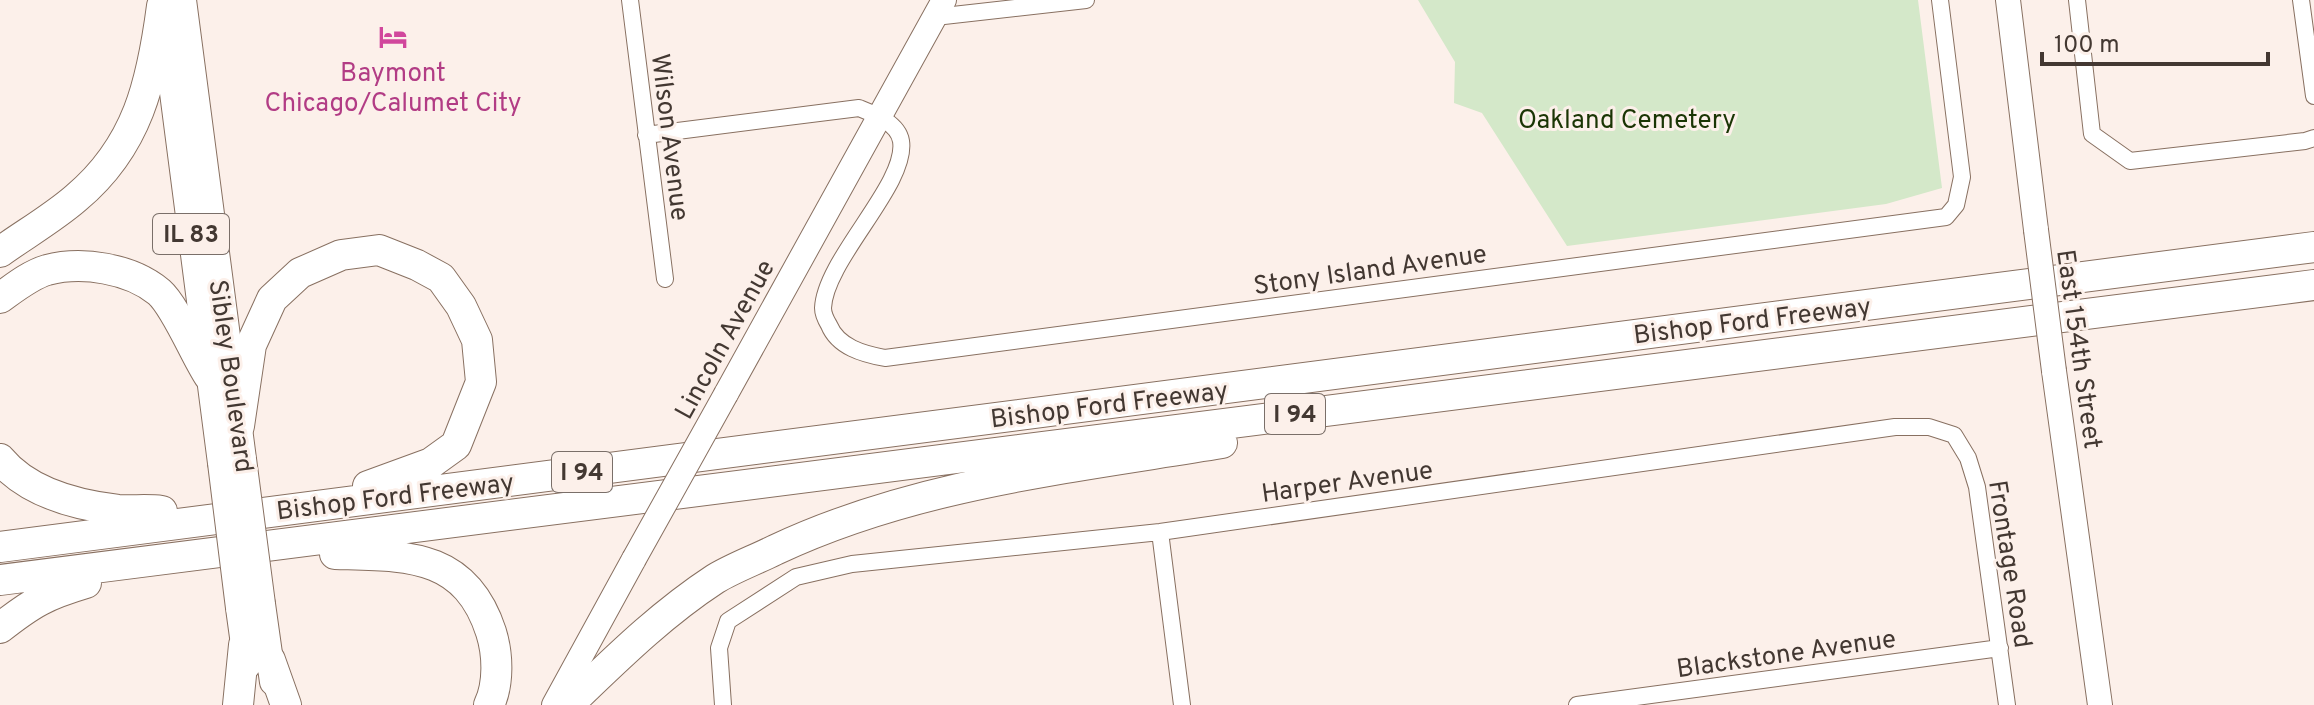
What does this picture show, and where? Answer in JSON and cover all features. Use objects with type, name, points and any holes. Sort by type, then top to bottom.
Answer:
[{"type":"highway","points":[[0,252],[76,198],[104,170],[127,138],[144,100],[169,2]]},
{"type":"highway","name":"Bishop Ford Freeway","points":[[0,547],[2314,247]]},
{"type":"highway","points":[[239,426],[251,345],[272,299],[300,273],[341,255],[379,250],[441,278],[461,306],[477,340],[481,382],[456,445],[431,463],[381,480],[330,504]]},
{"type":"highway","points":[[0,298],[19,284],[46,271],[83,266],[124,273],[159,292],[209,376]]},
{"type":"highway","name":"Bishop Ford Freeway","points":[[0,580],[2314,285]]},
{"type":"highway","points":[[568,705],[644,631],[717,578],[805,536],[912,499],[993,480],[1265,436],[1456,393]]},
{"type":"highway","points":[[0,459],[33,485],[71,503],[215,519]]},
{"type":"highway","points":[[277,546],[336,554],[388,554],[416,559],[446,571],[483,607],[494,640],[497,667],[489,705]]},
{"type":"highway","points":[[0,628],[35,601],[56,591],[139,563]]},
{"type":"highway","points":[[238,705],[257,652]]},
{"type":"highway","points":[[257,652],[286,705]]},
{"type":"main road","name":"Sibley Boulevard","points":[[169,2],[209,376],[232,461]]},
{"type":"main road","name":"Sibley Boulevard","points":[[169,2],[239,426],[232,461]]},
{"type":"main road","name":"IL 83","points":[[232,461],[257,652],[252,705]]},
{"type":"main road","points":[[257,652],[276,705]]},
{"type":"street","name":"Wilson Avenue","points":[[630,0],[665,279]]},
{"type":"street","points":[[940,8],[1086,0]]},
{"type":"street","name":"Stony Island Avenue","points":[[878,116],[892,126],[901,140],[898,167],[829,283],[822,310],[833,334],[861,354],[885,358],[1946,217],[1956,205],[1962,177],[1940,0]]},
{"type":"street","name":"East 154th Street","points":[[2008,0],[2100,705]]},
{"type":"street","points":[[2077,0],[2092,134],[2130,161],[2314,138]]},
{"type":"street","points":[[2301,0],[2314,96]]},
{"type":"street","name":"Lincoln Avenue","points":[[554,705],[940,8]]},
{"type":"street","points":[[646,135],[859,108],[878,116]]},
{"type":"street","name":"Harper Avenue","points":[[723,705],[719,648],[728,621],[796,577],[852,564],[1160,532],[1895,427],[1929,427],[1954,435]]},
{"type":"street","name":"Frontage Road","points":[[1954,435],[1968,458],[1977,487],[2007,705]]},
{"type":"street","points":[[1160,532],[1182,705]]},
{"type":"street","name":"Blackstone Avenue","points":[[1577,705],[2000,648]]},
{"type":"green space","name":"Oakland Cemetery","points":[[1418,0],[1918,0],[1942,188],[1886,204],[1567,246],[1482,113],[1454,103],[1455,62]]},
{"type":"place","name":"Baymont Chicago/Calumet City","points":[[393,37]]}]
